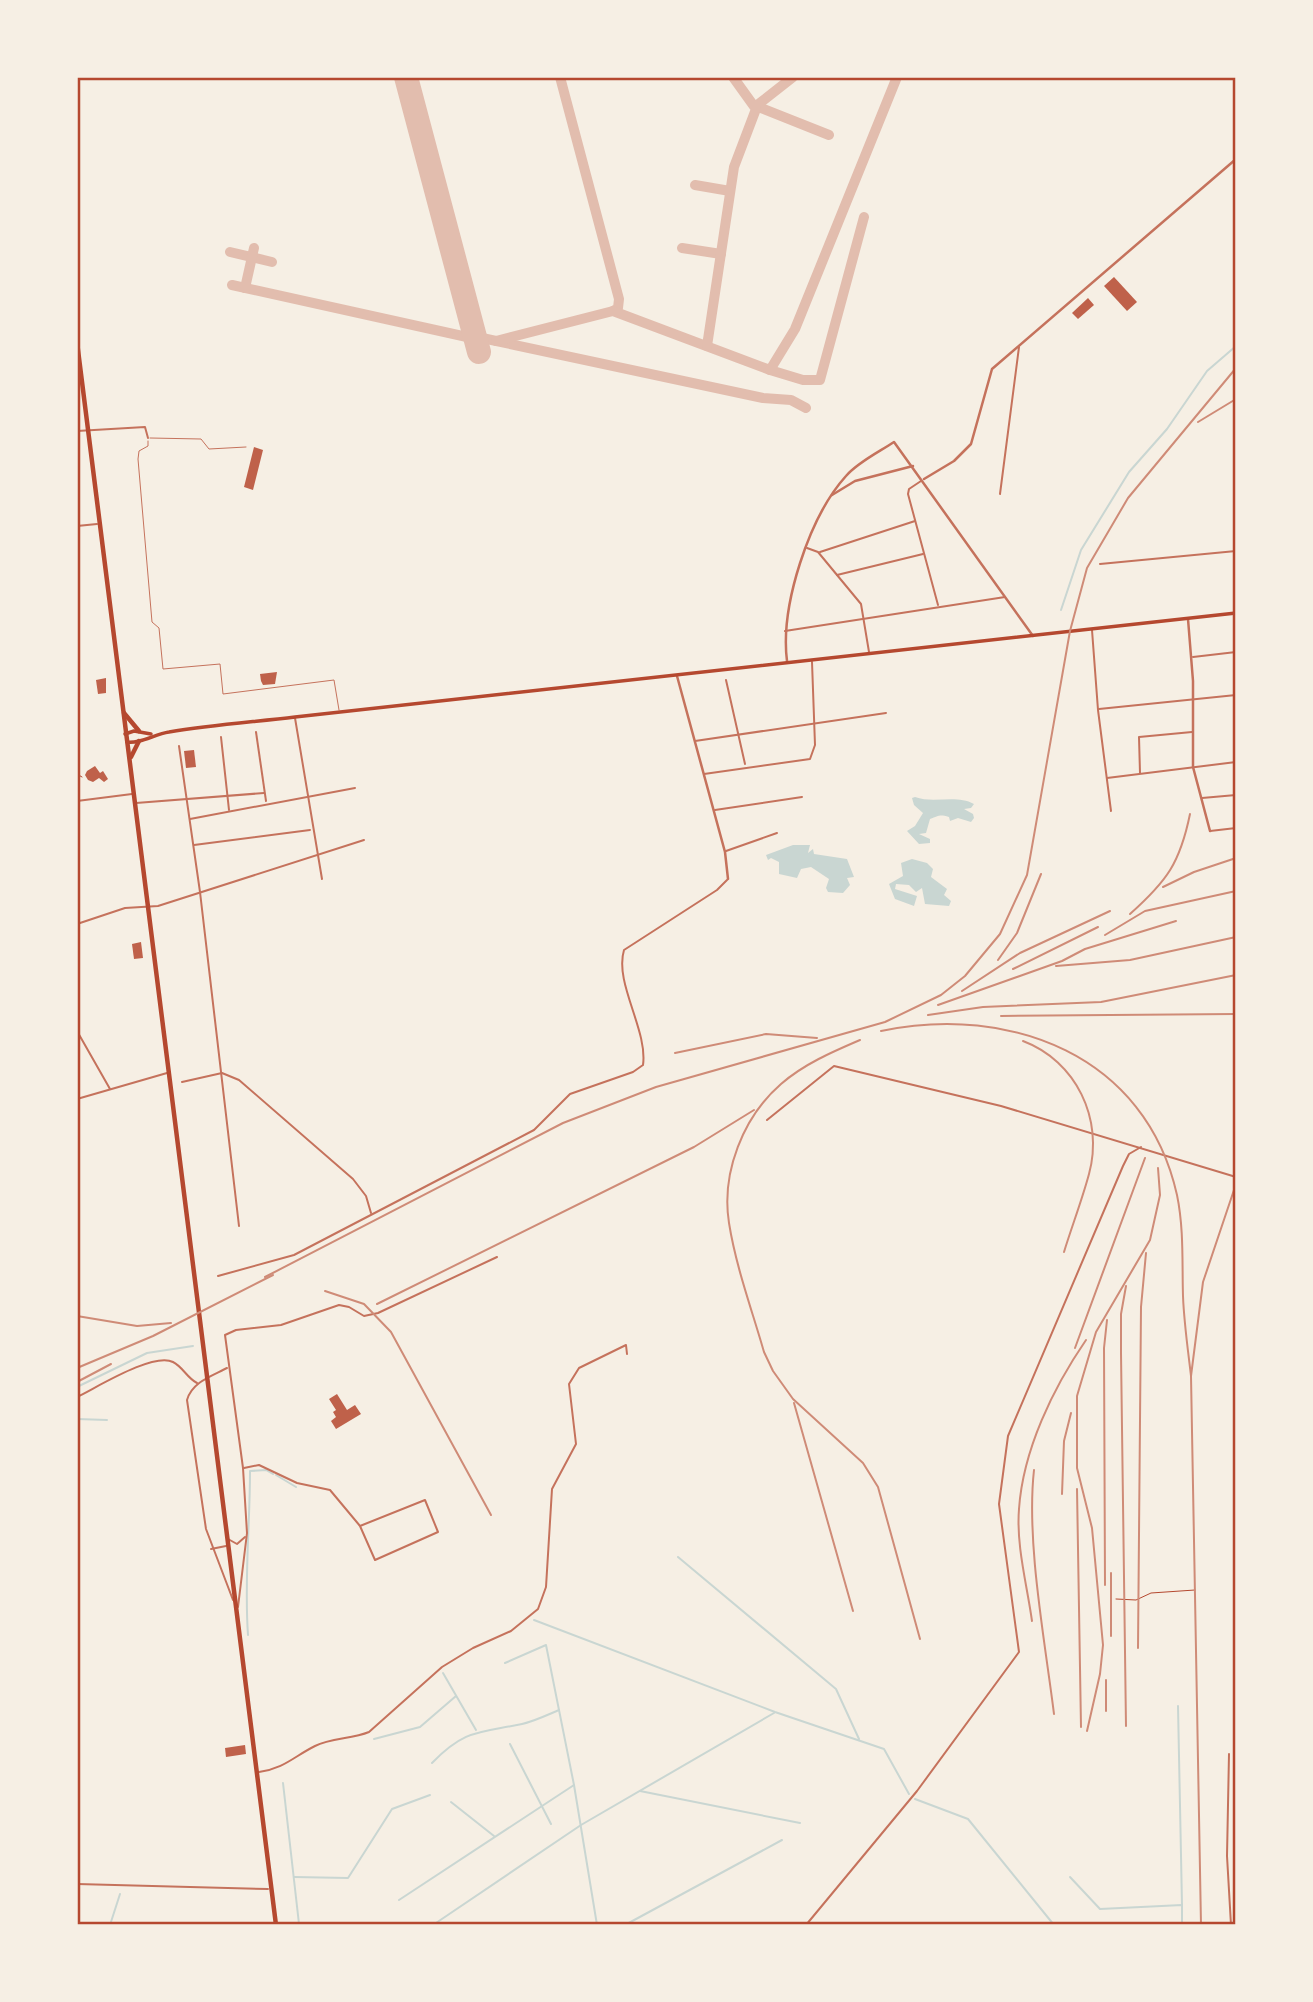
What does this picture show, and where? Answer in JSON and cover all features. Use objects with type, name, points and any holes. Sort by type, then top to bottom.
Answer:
[{"type":"highway","points":[[77,342],[276,1925]]},
{"type":"highway","points":[[124,712],[138,731]]},
{"type":"highway","points":[[130,761],[138,742]]},
{"type":"main road","points":[[127,742],[138,742],[153,735],[295,717],[1236,613]]},
{"type":"main road","points":[[138,731],[142,736],[138,742]]},
{"type":"main road","points":[[138,731],[131,736],[138,742]]},
{"type":"main road","points":[[125,734],[138,731],[153,735]]},
{"type":"street","points":[[938,606],[908,491],[954,461],[971,444],[993,371],[1018,346],[1236,159]]},
{"type":"street","points":[[1000,494],[1020,357],[1018,346]]},
{"type":"street","points":[[77,431],[145,427],[148,438]]},
{"type":"street","points":[[787,664],[785,631],[806,548],[830,496],[848,473],[894,442],[924,480],[1033,636]]},
{"type":"street","points":[[830,496],[855,481],[912,465]]},
{"type":"street","points":[[818,552],[916,521]]},
{"type":"street","points":[[77,526],[100,523]]},
{"type":"street","points":[[806,548],[818,552],[861,604],[866,617],[870,654]]},
{"type":"street","points":[[1100,564],[1236,551]]},
{"type":"street","points":[[837,575],[924,553]]},
{"type":"street","points":[[785,631],[1006,597]]},
{"type":"street","points":[[1188,619],[1192,657],[1193,767],[1210,831],[1236,828]]},
{"type":"street","points":[[1092,629],[1098,710],[1111,811]]},
{"type":"street","points":[[1192,657],[1236,652]]},
{"type":"street","points":[[704,774],[810,759],[816,745],[811,662]]},
{"type":"street","points":[[218,1276],[281,1261],[534,1130],[564,1099],[576,1092],[633,1072],[643,1065],[644,1044],[631,1007],[623,961],[624,950],[717,890],[728,879],[726,852],[677,676]]},
{"type":"street","points":[[726,680],[746,766]]},
{"type":"street","points":[[1098,710],[1236,695]]},
{"type":"street","points":[[694,741],[886,713]]},
{"type":"street","points":[[295,717],[321,879]]},
{"type":"street","points":[[256,732],[266,803]]},
{"type":"street","points":[[1140,774],[1139,737],[1192,732]]},
{"type":"street","points":[[221,737],[230,811]]},
{"type":"street","points":[[179,746],[200,891],[239,1226]]},
{"type":"street","points":[[1106,778],[1236,762]]},
{"type":"street","points":[[189,819],[355,788]]},
{"type":"street","points":[[135,802],[264,793]]},
{"type":"street","points":[[77,801],[134,794]]},
{"type":"street","points":[[1201,798],[1236,795]]},
{"type":"street","points":[[714,811],[802,797]]},
{"type":"street","points":[[193,845],[312,830]]},
{"type":"street","points":[[726,852],[777,833]]},
{"type":"street","points":[[77,924],[125,908],[149,909],[364,840]]},
{"type":"street","points":[[77,1031],[111,1090]]},
{"type":"street","points":[[767,1120],[834,1066],[990,1103],[1236,1177]]},
{"type":"street","points":[[77,1099],[168,1073]]},
{"type":"street","points":[[182,1082],[222,1073],[253,1090],[353,1179],[366,1196],[371,1214]]},
{"type":"street","points":[[806,1925],[917,1791],[1019,1652],[999,1504],[1008,1437],[1123,1166],[1129,1154],[1141,1147]]},
{"type":"street","points":[[238,1612],[247,1533],[243,1468],[225,1335],[242,1329],[281,1325],[340,1305],[363,1316],[378,1313],[497,1257]]},
{"type":"street","points":[[258,1772],[286,1765],[316,1745],[348,1740],[369,1732],[455,1658],[511,1631],[533,1615],[541,1604],[546,1587],[552,1489],[576,1444],[569,1384],[579,1368],[626,1345],[627,1354]]},
{"type":"street","points":[[77,1397],[139,1366],[159,1360],[176,1364],[189,1379],[198,1384]]},
{"type":"street","points":[[228,1367],[189,1391],[187,1400],[211,1548],[238,1612]]},
{"type":"street","points":[[243,1468],[259,1465],[297,1483],[330,1490],[360,1526],[375,1560],[438,1532],[437,1523],[425,1500],[360,1526]]},
{"type":"street","points":[[211,1548],[217,1550],[228,1542],[240,1544],[247,1533]]},
{"type":"street","points":[[1229,1755],[1227,1856],[1231,1925]]},
{"type":"street","points":[[77,1884],[272,1889]]},
{"type":"lane","points":[[246,447],[209,449],[201,439],[148,438],[149,446],[139,451],[152,622],[159,628],[163,669],[220,664],[223,694],[334,680],[339,712]]},
{"type":"path","points":[[77,774],[82,777]]},
{"type":"path","points":[[1116,1599],[1136,1600],[1151,1593],[1195,1590]]},
{"type":"shaded area","points":[[912,798],[967,801],[974,804],[971,808],[964,809],[973,814],[974,818],[971,822],[958,818],[950,821],[949,817],[943,816],[930,819],[926,833],[919,834],[930,839],[930,843],[919,844],[907,831],[915,826],[923,813],[914,805]]},
{"type":"shaded area","points":[[793,845],[810,845],[808,853],[813,849],[814,854],[847,859],[854,877],[847,878],[850,885],[843,893],[828,892],[826,888],[829,879],[811,867],[801,869],[797,878],[779,874],[779,862],[771,858],[768,860],[766,855]]},
{"type":"shaded area","points":[[912,859],[927,863],[933,869],[931,877],[947,889],[944,895],[951,901],[949,906],[925,904],[922,888],[916,892],[909,885],[896,884],[895,889],[917,896],[914,906],[895,899],[889,884],[903,876],[901,863]]},
{"type":"building","points":[[1114,277],[1137,302],[1127,311],[1104,286]]},
{"type":"building","points":[[1088,298],[1094,305],[1078,319],[1072,313]]},
{"type":"building","points":[[254,447],[263,450],[253,490],[244,487]]},
{"type":"building","points":[[277,672],[275,684],[263,685],[260,674]]},
{"type":"building","points":[[106,678],[106,693],[98,694],[96,680]]},
{"type":"building","points":[[194,750],[196,767],[186,768],[184,751]]},
{"type":"building","points":[[95,766],[100,773],[103,771],[108,779],[104,782],[99,778],[93,782],[88,780],[85,775],[87,771]]},
{"type":"building","points":[[141,942],[143,958],[134,959],[132,944]]},
{"type":"building","points":[[337,1394],[347,1410],[355,1405],[361,1414],[336,1429],[331,1421],[336,1417],[333,1412],[336,1410],[329,1399]]},
{"type":"building","points":[[245,1745],[246,1754],[226,1757],[225,1748]]},
{"type":"waterway","points":[[1061,610],[1081,550],[1129,472],[1167,429],[1207,371],[1236,346]]},
{"type":"waterway","points":[[79,1386],[147,1353],[193,1346]]},
{"type":"waterway","points":[[77,1419],[107,1420]]},
{"type":"waterway","points":[[248,1635],[250,1471],[266,1470],[273,1474]]},
{"type":"waterway","points":[[276,1475],[296,1487]]},
{"type":"waterway","points":[[678,1557],[836,1689],[859,1739]]},
{"type":"waterway","points":[[534,1620],[775,1712],[884,1749],[909,1794]]},
{"type":"waterway","points":[[505,1663],[546,1645],[574,1785],[597,1925]]},
{"type":"waterway","points":[[443,1673],[476,1730]]},
{"type":"waterway","points":[[374,1739],[420,1727],[456,1696]]},
{"type":"waterway","points":[[1178,1706],[1182,1905]]},
{"type":"waterway","points":[[432,1763],[454,1744],[473,1734],[527,1723],[559,1710]]},
{"type":"waterway","points":[[433,1925],[581,1825],[774,1713]]},
{"type":"waterway","points":[[510,1744],[551,1824]]},
{"type":"waterway","points":[[283,1783],[299,1924]]},
{"type":"waterway","points":[[399,1900],[574,1785]]},
{"type":"waterway","points":[[640,1791],[800,1823]]},
{"type":"waterway","points":[[294,1877],[348,1878],[392,1809],[430,1795]]},
{"type":"waterway","points":[[915,1799],[968,1819],[1054,1925]]},
{"type":"waterway","points":[[451,1802],[494,1836]]},
{"type":"waterway","points":[[625,1925],[782,1840]]},
{"type":"waterway","points":[[1070,1877],[1100,1909],[1182,1905],[1182,1925]]},
{"type":"waterway","points":[[110,1925],[120,1894]]},
{"type":"taxiway","points":[[560,77],[619,299],[618,308],[613,311]]},
{"type":"taxiway","points":[[707,346],[734,167],[756,109],[733,77]]},
{"type":"taxiway","points":[[756,106],[793,77]]},
{"type":"taxiway","points":[[770,370],[795,329],[897,77]]},
{"type":"taxiway","points":[[756,106],[829,135]]},
{"type":"taxiway","points":[[695,185],[730,191]]},
{"type":"taxiway","points":[[496,341],[613,311],[770,370],[803,380],[820,380],[864,217]]},
{"type":"taxiway","points":[[245,288],[254,248]]},
{"type":"taxiway","points":[[682,248],[721,254]]},
{"type":"taxiway","points":[[230,252],[272,262]]},
{"type":"taxiway","points":[[232,285],[476,339]]},
{"type":"taxiway","points":[[473,329],[482,338],[763,398],[791,400],[806,408]]},
{"type":"runway","points":[[406,77],[479,352]]},
{"type":"railway","points":[[265,1277],[563,1123],[656,1087],[885,1022],[941,995],[965,976],[1000,934],[1027,875],[1070,631],[1087,568],[1128,498],[1236,368]]},
{"type":"railway","points":[[1198,422],[1236,399]]},
{"type":"railway","points":[[1130,914],[1154,891],[1170,870],[1182,846],[1190,814]]},
{"type":"railway","points":[[1163,887],[1194,872],[1236,858]]},
{"type":"railway","points":[[998,960],[1017,933],[1041,874]]},
{"type":"railway","points":[[1105,935],[1145,911],[1236,891]]},
{"type":"railway","points":[[962,991],[1020,953],[1110,911]]},
{"type":"railway","points":[[938,1005],[1062,961],[1085,949],[1176,921]]},
{"type":"railway","points":[[1013,969],[1098,927]]},
{"type":"railway","points":[[1056,966],[1130,960],[1236,937]]},
{"type":"railway","points":[[928,1015],[983,1007],[1101,1002],[1236,975]]},
{"type":"railway","points":[[1001,1016],[1236,1014]]},
{"type":"railway","points":[[881,1031],[929,1025],[977,1026],[1023,1034],[1066,1050],[1104,1074],[1136,1107],[1161,1147],[1177,1195],[1182,1233],[1184,1316],[1191,1376]]},
{"type":"railway","points":[[675,1053],[766,1034],[817,1038]]},
{"type":"railway","points":[[860,1040],[799,1070],[768,1097],[746,1129],[738,1147],[728,1185],[727,1204],[736,1256],[764,1352],[773,1371],[793,1399],[863,1463],[878,1487],[920,1639]]},
{"type":"railway","points":[[1023,1041],[1058,1062],[1082,1094],[1089,1113],[1093,1153],[1064,1252]]},
{"type":"railway","points":[[377,1304],[694,1147],[754,1110]]},
{"type":"railway","points":[[1075,1348],[1145,1158]]},
{"type":"railway","points":[[1087,1731],[1100,1674],[1103,1645],[1092,1528],[1077,1468],[1077,1396],[1096,1332],[1150,1240],[1160,1195],[1158,1168]]},
{"type":"railway","points":[[1201,1925],[1191,1376],[1203,1282],[1236,1184]]},
{"type":"railway","points":[[1138,1648],[1141,1307],[1146,1253]]},
{"type":"railway","points":[[77,1368],[153,1336],[273,1275]]},
{"type":"railway","points":[[1126,1286],[1121,1314],[1121,1353],[1126,1726]]},
{"type":"railway","points":[[325,1291],[364,1304],[391,1332],[491,1515]]},
{"type":"railway","points":[[77,1316],[137,1326],[171,1323]]},
{"type":"railway","points":[[1105,1585],[1104,1348],[1107,1320]]},
{"type":"railway","points":[[1032,1621],[1019,1537],[1022,1487],[1033,1442],[1051,1399],[1086,1340]]},
{"type":"railway","points":[[77,1382],[111,1364]]},
{"type":"railway","points":[[794,1403],[853,1611]]},
{"type":"railway","points":[[1062,1494],[1064,1441],[1071,1413]]},
{"type":"railway","points":[[1034,1470],[1034,1560],[1054,1714]]},
{"type":"railway","points":[[1077,1489],[1081,1727]]},
{"type":"railway","points":[[1111,1573],[1111,1636]]},
{"type":"railway","points":[[1106,1680],[1106,1711]]}]
